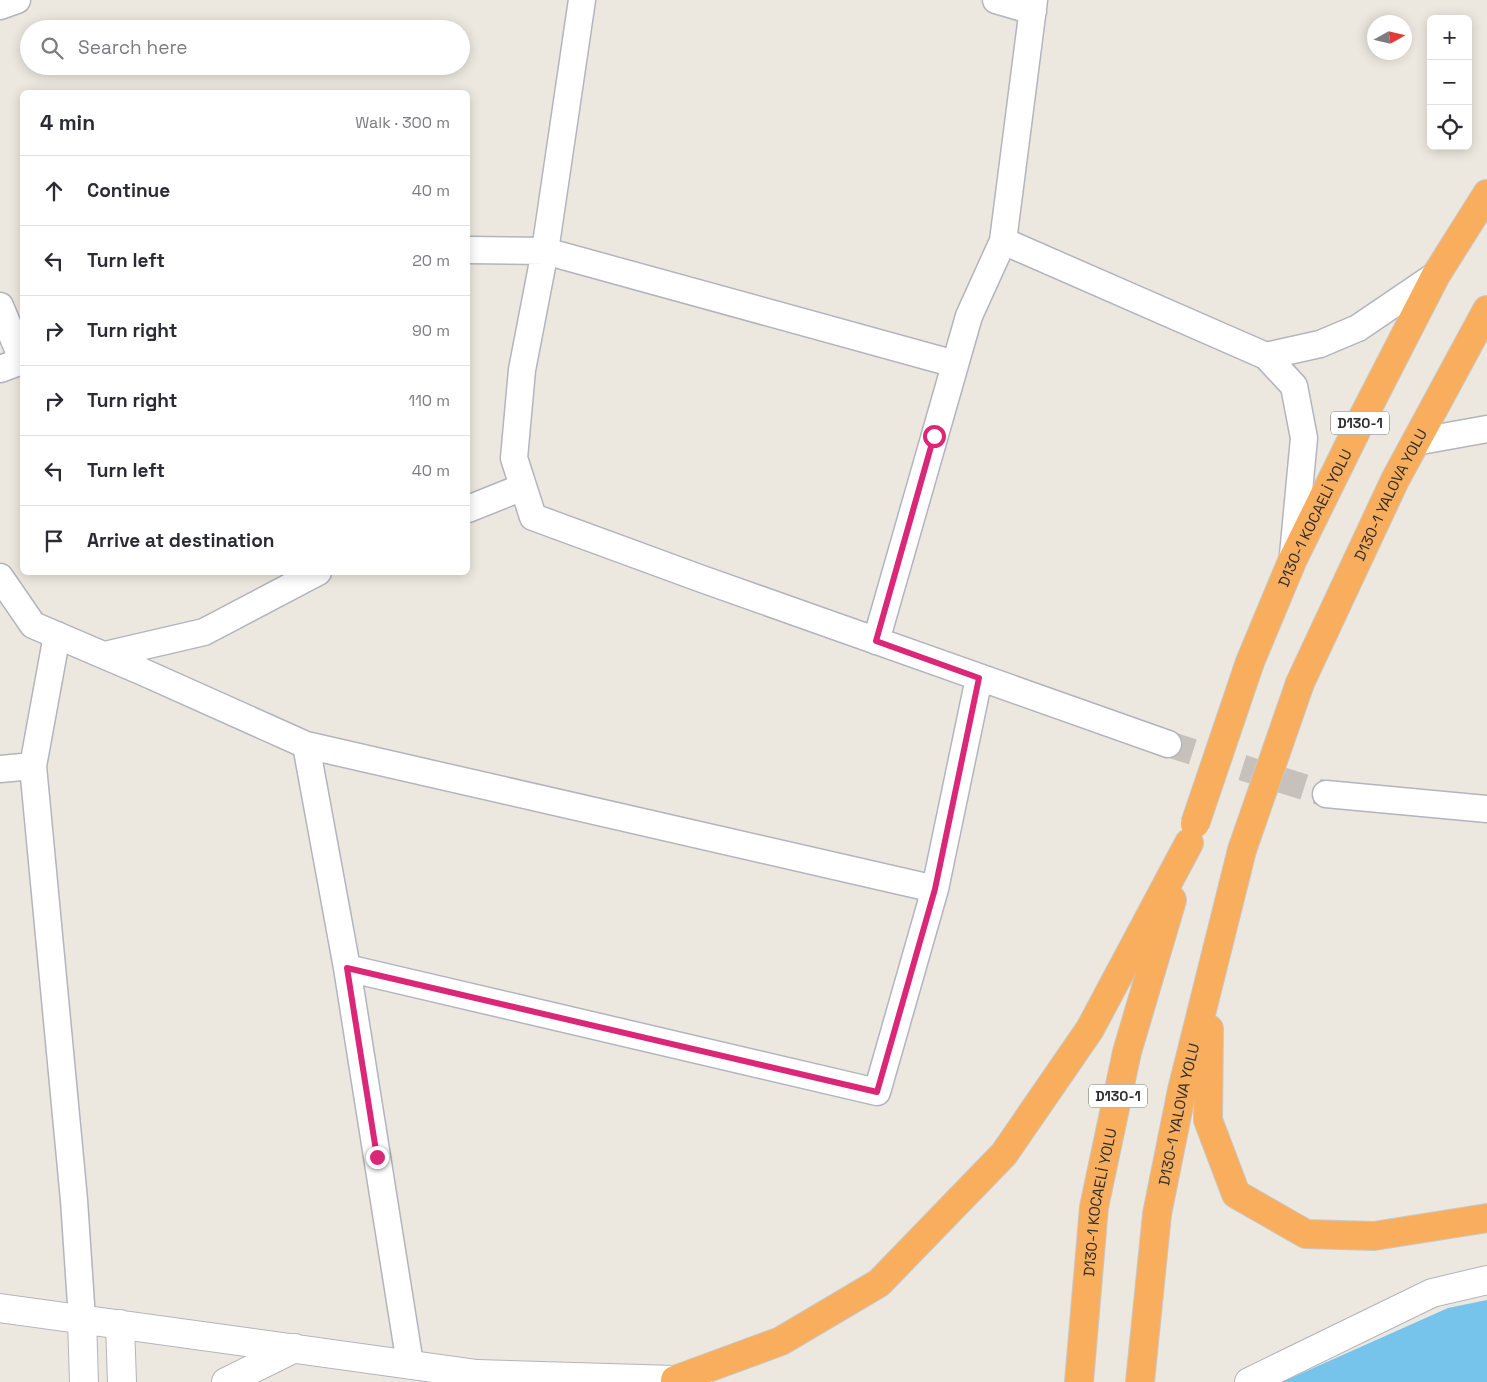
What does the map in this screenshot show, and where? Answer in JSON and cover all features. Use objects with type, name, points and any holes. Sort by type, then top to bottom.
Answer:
[{"type":"highway","name":"D130-1 KOCAELİ YOLU","points":[[1079,1379],[1096,1197],[1127,1052],[1192,834],[1250,662],[1293,558],[1361,421],[1436,275],[1487,194]]},
{"type":"highway","name":"D130-1 YALOVA YOLU","points":[[1140,1381],[1157,1214],[1182,1090],[1242,850],[1300,683],[1395,480],[1487,310]]},
{"type":"highway","points":[[686,1381],[781,1341],[879,1282],[1004,1154],[1090,1029],[1192,834]]},
{"type":"highway","points":[[1209,984],[1208,1120],[1236,1194],[1306,1234],[1374,1236],[1487,1218]]},
{"type":"main road","points":[[1249,1382],[1432,1293],[1487,1280]]},
{"type":"main road","points":[[0,1308],[477,1374],[686,1381]]},
{"type":"main road","points":[[82,1319],[84,1375]]},
{"type":"main road","points":[[120,1324],[122,1377]]},
{"type":"main road","points":[[226,1382],[295,1348]]},
{"type":"street","points":[[0,6],[17,0]]},
{"type":"street","points":[[582,0],[545,251],[522,370],[514,458],[533,516],[979,678],[1168,744]]},
{"type":"street","points":[[876,641],[969,316],[1003,241],[1034,5],[996,0]]},
{"type":"street","points":[[1003,241],[1266,356],[1294,386],[1304,438],[1293,558]]},
{"type":"street","points":[[470,250],[545,251],[955,364]]},
{"type":"street","points":[[1266,356],[1320,344],[1358,328],[1436,275]]},
{"type":"street","points":[[0,306],[20,355]]},
{"type":"street","points":[[0,369],[20,361]]},
{"type":"street","points":[[1415,442],[1487,429]]},
{"type":"street","points":[[470,508],[523,487]]},
{"type":"street","points":[[105,655],[204,632],[312,575]]},
{"type":"street","points":[[0,577],[33,625],[105,655],[306,746],[935,889]]},
{"type":"street","points":[[58,635],[33,766],[74,1200],[82,1319]]},
{"type":"street","points":[[347,968],[877,1092],[935,889],[979,678]]},
{"type":"street","points":[[306,746],[347,968],[410,1364]]},
{"type":"street","points":[[0,769],[33,766]]},
{"type":"street","points":[[1326,794],[1487,809]]},
{"type":"water","points":[[1487,1300],[1487,1382],[1282,1382],[1448,1308]]},
{"type":"tunnel","points":[[1168,744],[1326,794]]},
{"type":"route","points":[[377,1157],[347,968],[877,1092],[935,889],[979,678],[876,641],[934,436]]}]
